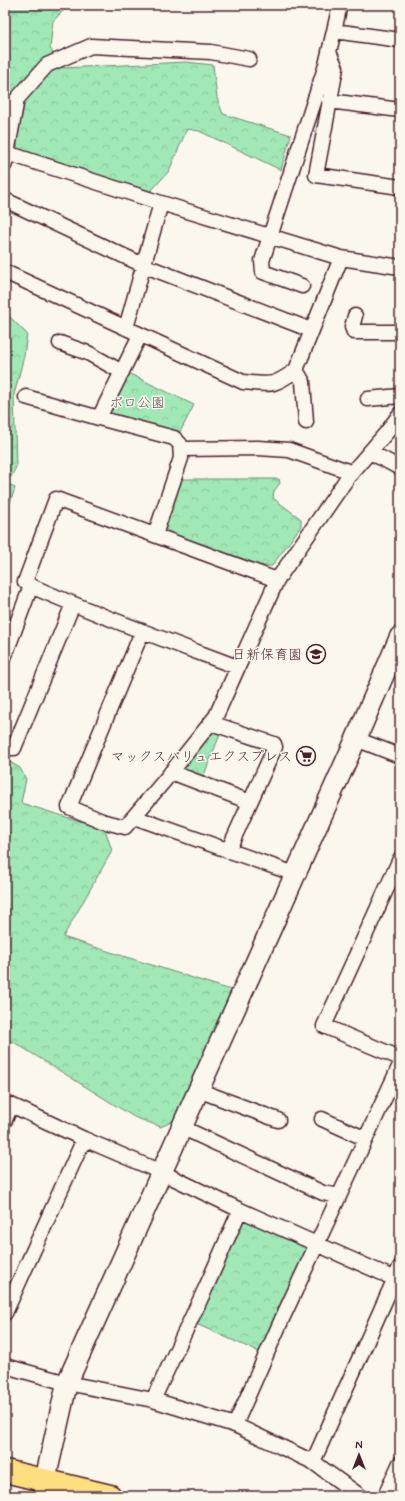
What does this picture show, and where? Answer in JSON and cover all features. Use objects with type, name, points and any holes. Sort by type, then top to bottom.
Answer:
[{"type":"main road","points":[[5,1470],[43,1488],[71,1486],[110,1496]]},
{"type":"street","points":[[302,286],[263,272],[262,261],[329,52],[340,5]]},
{"type":"street","points":[[334,31],[400,40]]},
{"type":"street","points":[[249,59],[211,52],[91,46],[47,65],[17,99],[6,158],[161,203],[341,258],[400,267]]},
{"type":"street","points":[[329,52],[336,68],[316,175],[400,187]]},
{"type":"street","points":[[329,101],[400,110]]},
{"type":"street","points":[[5,200],[143,265],[311,330]]},
{"type":"street","points":[[126,328],[161,203]]},
{"type":"street","points":[[5,272],[243,382],[269,385],[284,379],[296,370],[341,258]]},
{"type":"street","points":[[356,316],[352,327],[354,332],[400,332]]},
{"type":"street","points":[[99,418],[140,335]]},
{"type":"street","points":[[60,343],[88,353],[122,372]]},
{"type":"street","points":[[296,370],[303,382],[306,422]]},
{"type":"street","points":[[368,399],[400,396]]},
{"type":"street","points":[[26,397],[174,438],[180,444],[181,458],[155,535]]},
{"type":"street","points":[[142,632],[69,807],[102,821],[125,827],[216,716],[277,580],[351,474],[400,414]]},
{"type":"street","points":[[181,449],[258,448],[290,450],[345,470],[351,474]]},
{"type":"street","points":[[370,452],[400,468]]},
{"type":"street","points":[[237,667],[142,632],[73,604],[25,582],[56,499],[277,580]]},
{"type":"street","points":[[5,655],[31,586]]},
{"type":"street","points":[[5,748],[14,748],[73,604]]},
{"type":"street","points":[[43,1488],[67,1383],[398,647]]},
{"type":"street","points":[[211,723],[274,744],[275,747],[228,851]]},
{"type":"street","points":[[356,739],[400,756]]},
{"type":"street","points":[[171,772],[250,802]]},
{"type":"street","points":[[134,817],[295,874]]},
{"type":"street","points":[[400,860],[324,1026],[400,1058]]},
{"type":"street","points":[[234,1425],[400,1065]]},
{"type":"street","points":[[198,1090],[278,1120]]},
{"type":"street","points":[[5,1120],[12,1106],[84,1140],[161,1172],[240,1210],[317,1244],[398,1276],[313,1462]]},
{"type":"street","points":[[322,1119],[366,1139]]},
{"type":"street","points":[[181,1127],[323,1193],[340,1196]]},
{"type":"street","points":[[5,1313],[84,1140]]},
{"type":"street","points":[[153,1400],[207,1285],[240,1210]]},
{"type":"street","points":[[5,1366],[67,1383],[153,1400],[234,1425],[313,1462],[360,1496]]},
{"type":"street","points":[[385,1496],[400,1463]]},
{"type":"green space","points":[[5,5],[69,5],[53,21],[50,48],[62,68],[186,62],[213,65],[217,98],[223,114],[291,135],[281,170],[199,131],[187,129],[169,171],[151,191],[18,152],[15,127],[5,100]]},
{"type":"green space","points":[[5,316],[10,317],[27,334],[24,356],[14,395],[16,467],[11,477],[5,475]]},
{"type":"green space","name":"ボロ公園","points":[[124,371],[194,405],[178,436],[109,416],[106,410]]},
{"type":"green space","points":[[178,479],[279,479],[280,483],[274,491],[273,498],[301,519],[301,526],[272,566],[263,566],[174,535],[165,529],[164,522]]},
{"type":"green space","points":[[5,481],[15,488],[5,518]]},
{"type":"green space","points":[[216,730],[221,732],[202,780],[184,773],[182,764],[211,732]]},
{"type":"green space","points":[[5,759],[20,768],[26,779],[21,803],[105,829],[112,851],[63,937],[234,991],[173,1121],[161,1127],[134,1117],[12,1041],[5,1047],[5,830],[7,826],[5,821]]},
{"type":"green space","points":[[243,1218],[308,1248],[261,1353],[194,1323]]},
{"type":"place","name":"日新保育園","points":[[316,654]]},
{"type":"place","name":"マックスバリュエクスプレス","points":[[306,756]]}]
